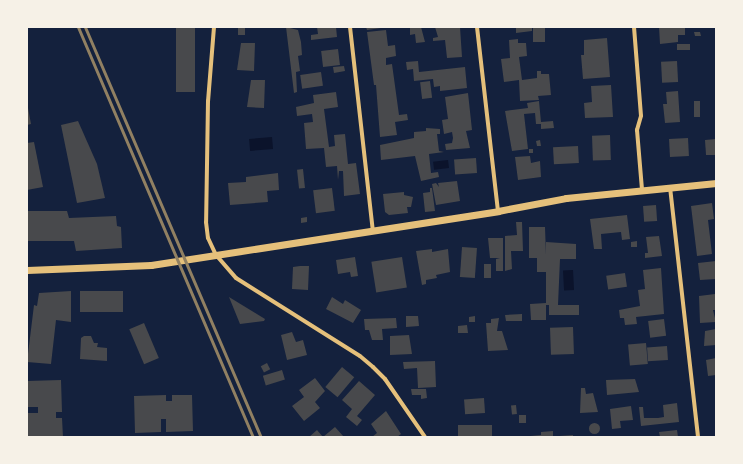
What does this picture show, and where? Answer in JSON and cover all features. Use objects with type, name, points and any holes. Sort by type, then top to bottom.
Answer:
[{"type":"street","points":[[214,27],[208,101],[206,222],[208,238],[216,256],[236,278],[360,356],[373,367],[385,379],[425,437]]},
{"type":"street","points":[[350,27],[373,231]]},
{"type":"street","points":[[477,27],[498,211]]},
{"type":"street","points":[[634,27],[641,116],[637,130],[642,190]]},
{"type":"street","points":[[27,270],[151,265],[498,211],[566,198],[716,183]]},
{"type":"street","points":[[670,187],[698,437]]},
{"type":"water","points":[[272,137],[273,149],[250,151],[249,139]]},
{"type":"water","points":[[448,160],[449,168],[434,170],[433,162]]},
{"type":"water","points":[[573,270],[574,290],[564,290],[563,271]]},
{"type":"building","points":[[176,27],[195,27],[195,92],[176,92]]},
{"type":"building","points":[[238,27],[245,27],[245,35],[238,35]]},
{"type":"building","points":[[286,27],[298,30],[301,42],[302,55],[298,56],[300,71],[296,72],[297,92],[294,93]]},
{"type":"building","points":[[317,27],[336,27],[337,37],[311,40],[311,35],[318,34]]},
{"type":"building","points":[[366,27],[381,27],[381,28],[367,30]]},
{"type":"building","points":[[407,27],[421,27],[425,42],[416,43],[415,34],[410,35],[410,28]]},
{"type":"building","points":[[435,27],[460,27],[462,57],[447,58],[445,40],[433,41],[433,38],[438,37]]},
{"type":"building","points":[[516,27],[532,27],[532,31],[516,33]]},
{"type":"building","points":[[533,27],[545,27],[545,42],[533,42]]},
{"type":"building","points":[[659,27],[685,27],[685,35],[678,35],[678,42],[660,44]]},
{"type":"building","points":[[386,30],[388,46],[395,45],[396,56],[386,58],[386,65],[392,64],[399,115],[407,114],[408,120],[395,122],[397,135],[380,137],[376,85],[374,85],[367,32]]},
{"type":"building","points":[[694,32],[700,32],[701,36],[695,36]]},
{"type":"building","points":[[607,38],[610,77],[583,79],[581,55],[584,55],[584,40]]},
{"type":"building","points":[[518,39],[518,43],[526,43],[527,56],[519,57],[522,80],[537,78],[537,71],[541,71],[541,74],[549,74],[551,95],[538,96],[539,100],[520,101],[519,80],[504,82],[501,59],[510,58],[509,40]]},
{"type":"building","points":[[241,43],[255,43],[254,71],[237,70]]},
{"type":"building","points":[[677,44],[690,44],[690,50],[677,50]]},
{"type":"building","points":[[338,49],[340,65],[323,67],[321,51]]},
{"type":"building","points":[[418,61],[419,72],[465,67],[467,88],[440,91],[440,86],[434,87],[433,79],[414,81],[413,69],[407,70],[406,62]]},
{"type":"building","points":[[677,61],[678,82],[662,83],[661,62]]},
{"type":"building","points":[[344,66],[345,71],[334,73],[333,67]]},
{"type":"building","points":[[321,72],[323,86],[302,89],[300,75]]},
{"type":"building","points":[[251,80],[265,80],[264,108],[247,107]]},
{"type":"building","points":[[430,81],[432,98],[422,99],[420,82]]},
{"type":"building","points":[[611,85],[613,117],[585,118],[584,103],[592,102],[591,86]]},
{"type":"building","points":[[678,91],[680,122],[665,123],[663,104],[667,104],[666,92]]},
{"type":"building","points":[[336,92],[338,107],[324,109],[329,147],[335,146],[334,135],[345,134],[348,164],[356,163],[360,194],[344,196],[343,171],[339,171],[338,180],[337,166],[326,167],[324,148],[306,149],[304,123],[313,122],[312,114],[297,116],[296,107],[314,103],[313,95]]},
{"type":"building","points":[[468,93],[472,130],[466,131],[470,148],[446,150],[445,144],[452,143],[453,138],[452,132],[444,134],[442,120],[448,119],[445,97]]},
{"type":"building","points":[[539,101],[541,122],[553,121],[554,128],[541,129],[541,124],[536,124],[535,113],[524,114],[528,149],[512,151],[505,111],[528,108],[527,103]]},
{"type":"building","points":[[694,101],[700,101],[700,117],[694,117]]},
{"type":"building","points":[[28,108],[31,124],[27,125],[27,109]]},
{"type":"building","points":[[78,121],[97,164],[105,198],[77,203],[61,125]]},
{"type":"building","points":[[426,128],[440,129],[440,134],[437,134],[439,151],[444,152],[429,154],[431,173],[438,172],[439,177],[421,181],[415,156],[381,160],[380,145],[414,138],[414,132],[426,131]]},
{"type":"building","points":[[610,135],[611,160],[593,161],[592,136]]},
{"type":"building","points":[[688,138],[689,156],[670,157],[669,139]]},
{"type":"building","points":[[716,139],[716,155],[706,155],[705,140]]},
{"type":"building","points":[[540,140],[541,146],[537,146],[536,141]]},
{"type":"building","points":[[34,142],[43,187],[27,190],[27,143]]},
{"type":"building","points":[[578,146],[579,163],[554,164],[553,147]]},
{"type":"building","points":[[529,149],[533,149],[533,153],[529,153]]},
{"type":"building","points":[[530,156],[531,163],[540,161],[541,177],[518,180],[515,157]]},
{"type":"building","points":[[476,158],[477,173],[455,174],[454,160]]},
{"type":"building","points":[[303,169],[305,188],[299,189],[297,170]]},
{"type":"building","points":[[278,173],[279,190],[267,191],[268,202],[230,205],[228,183],[246,182],[246,177]]},
{"type":"building","points":[[457,181],[460,201],[436,205],[432,184],[436,183],[439,187],[438,183]]},
{"type":"building","points":[[332,188],[335,211],[316,213],[313,190]]},
{"type":"building","points":[[430,188],[432,188],[435,211],[425,212],[423,193],[430,192]]},
{"type":"building","points":[[404,192],[404,195],[413,197],[411,207],[407,207],[408,213],[389,215],[385,212],[383,194]]},
{"type":"building","points":[[712,203],[714,219],[708,220],[712,254],[697,256],[691,206]]},
{"type":"building","points":[[656,205],[657,221],[644,222],[643,206]]},
{"type":"building","points":[[27,211],[67,211],[69,218],[116,216],[117,226],[121,227],[122,248],[76,251],[74,241],[27,241]]},
{"type":"building","points":[[627,215],[630,239],[622,240],[621,232],[601,234],[602,249],[594,249],[590,219]]},
{"type":"building","points":[[307,217],[307,222],[301,223],[301,218]]},
{"type":"building","points":[[516,222],[522,222],[523,251],[511,251],[512,269],[505,271],[505,236],[517,235]]},
{"type":"building","points":[[529,227],[545,227],[546,255],[546,242],[576,244],[576,259],[560,259],[558,305],[579,305],[579,315],[549,315],[549,305],[546,305],[546,320],[531,320],[530,304],[546,303],[546,272],[537,272],[537,258],[529,258]]},
{"type":"building","points":[[659,236],[662,256],[645,258],[645,253],[648,253],[646,237]]},
{"type":"building","points":[[488,238],[503,238],[503,271],[496,271],[496,259],[500,258],[490,258]]},
{"type":"building","points":[[637,241],[637,247],[631,247],[631,242]]},
{"type":"building","points":[[462,247],[477,248],[475,278],[460,277]]},
{"type":"building","points":[[432,249],[432,252],[448,249],[450,272],[436,275],[437,278],[426,280],[426,284],[422,285],[416,251]]},
{"type":"building","points":[[355,257],[358,276],[351,277],[350,272],[338,274],[336,260]]},
{"type":"building","points":[[402,257],[407,288],[376,292],[371,262]]},
{"type":"building","points":[[716,261],[716,279],[700,280],[698,263]]},
{"type":"building","points":[[484,264],[491,264],[491,278],[484,278]]},
{"type":"building","points":[[309,266],[308,290],[292,289],[293,267]]},
{"type":"building","points":[[661,268],[664,314],[636,317],[637,324],[625,325],[624,318],[620,318],[619,310],[640,306],[638,290],[645,289],[643,270]]},
{"type":"building","points":[[625,273],[627,287],[608,290],[606,276]]},
{"type":"building","points":[[71,291],[71,322],[56,320],[51,364],[27,362],[34,305],[37,306],[39,293]]},
{"type":"building","points":[[80,291],[123,291],[123,312],[80,312]]},
{"type":"building","points":[[715,294],[716,310],[713,310],[716,322],[700,323],[699,296]]},
{"type":"building","points":[[229,297],[265,319],[264,321],[240,324]]},
{"type":"building","points":[[332,297],[343,304],[345,300],[361,310],[353,323],[326,309]]},
{"type":"building","points":[[522,314],[522,321],[506,321],[505,315]]},
{"type":"building","points":[[406,316],[418,316],[419,326],[406,327]]},
{"type":"building","points":[[475,316],[475,322],[469,322],[469,317]]},
{"type":"building","points":[[396,318],[397,328],[382,329],[383,340],[372,340],[369,330],[365,330],[364,319]]},
{"type":"building","points":[[499,318],[497,331],[502,331],[508,350],[488,351],[486,323],[491,323],[491,319]]},
{"type":"building","points":[[664,319],[666,336],[650,338],[648,321]]},
{"type":"building","points":[[144,323],[159,358],[144,364],[129,329]]},
{"type":"building","points":[[467,325],[468,333],[458,333],[458,326]]},
{"type":"building","points":[[573,327],[574,354],[551,355],[550,328]]},
{"type":"building","points":[[716,329],[716,345],[704,346],[705,331]]},
{"type":"building","points":[[292,332],[296,342],[303,340],[307,355],[287,360],[281,335]]},
{"type":"building","points":[[409,335],[412,354],[390,355],[390,336]]},
{"type":"building","points":[[84,336],[91,336],[94,343],[98,343],[97,347],[107,348],[107,361],[80,359],[81,338]]},
{"type":"building","points":[[646,343],[648,364],[630,365],[628,345]]},
{"type":"building","points":[[667,346],[668,360],[648,361],[647,347]]},
{"type":"building","points":[[716,358],[716,375],[708,376],[706,360]]},
{"type":"building","points":[[435,361],[436,387],[418,388],[417,368],[404,369],[403,362]]},
{"type":"building","points":[[267,363],[270,369],[264,372],[261,366]]},
{"type":"building","points":[[342,367],[354,377],[338,397],[325,387]]},
{"type":"building","points":[[282,370],[285,380],[266,385],[263,376]]},
{"type":"building","points":[[315,378],[325,391],[315,402],[320,408],[304,421],[292,406],[304,397],[299,390]]},
{"type":"building","points":[[635,379],[639,392],[607,395],[606,380]]},
{"type":"building","points":[[61,380],[62,412],[56,412],[56,418],[62,418],[63,437],[27,437],[27,413],[38,413],[38,407],[27,407],[27,381]]},
{"type":"building","points":[[359,381],[375,395],[357,416],[362,420],[357,426],[346,417],[352,409],[342,400]]},
{"type":"building","points":[[581,388],[585,388],[586,394],[593,393],[598,412],[580,413]]},
{"type":"building","points":[[411,389],[426,389],[427,398],[421,399],[421,395],[412,395]]},
{"type":"building","points":[[166,395],[166,401],[172,401],[172,395],[192,395],[193,431],[166,432],[166,419],[161,419],[161,432],[135,433],[134,396]]},
{"type":"building","points":[[484,398],[485,413],[465,414],[464,399]]},
{"type":"building","points":[[677,403],[679,422],[641,426],[639,407],[643,407],[644,418],[658,418],[664,417],[663,405]]},
{"type":"building","points":[[516,405],[517,414],[512,414],[511,406]]},
{"type":"building","points":[[631,406],[633,420],[620,421],[621,428],[612,429],[610,409]]},
{"type":"building","points":[[386,411],[401,434],[397,437],[372,437],[377,433],[371,424]]},
{"type":"building","points":[[519,415],[526,415],[526,423],[519,423]]},
{"type":"building","points":[[592,423],[596,423],[598,424],[598,432],[592,433],[589,430],[589,426]]},
{"type":"building","points":[[458,425],[492,425],[492,437],[458,437]]},
{"type":"building","points":[[335,427],[344,437],[323,437]]},
{"type":"building","points":[[317,430],[323,437],[309,437]]},
{"type":"building","points":[[677,430],[678,437],[660,437],[659,432]]},
{"type":"building","points":[[553,431],[553,437],[520,437],[541,435],[541,432]]},
{"type":"building","points":[[573,435],[573,437],[559,437],[559,436]]},
{"type":"railway","points":[[78,27],[253,437]]},
{"type":"railway","points":[[85,27],[261,437]]}]
